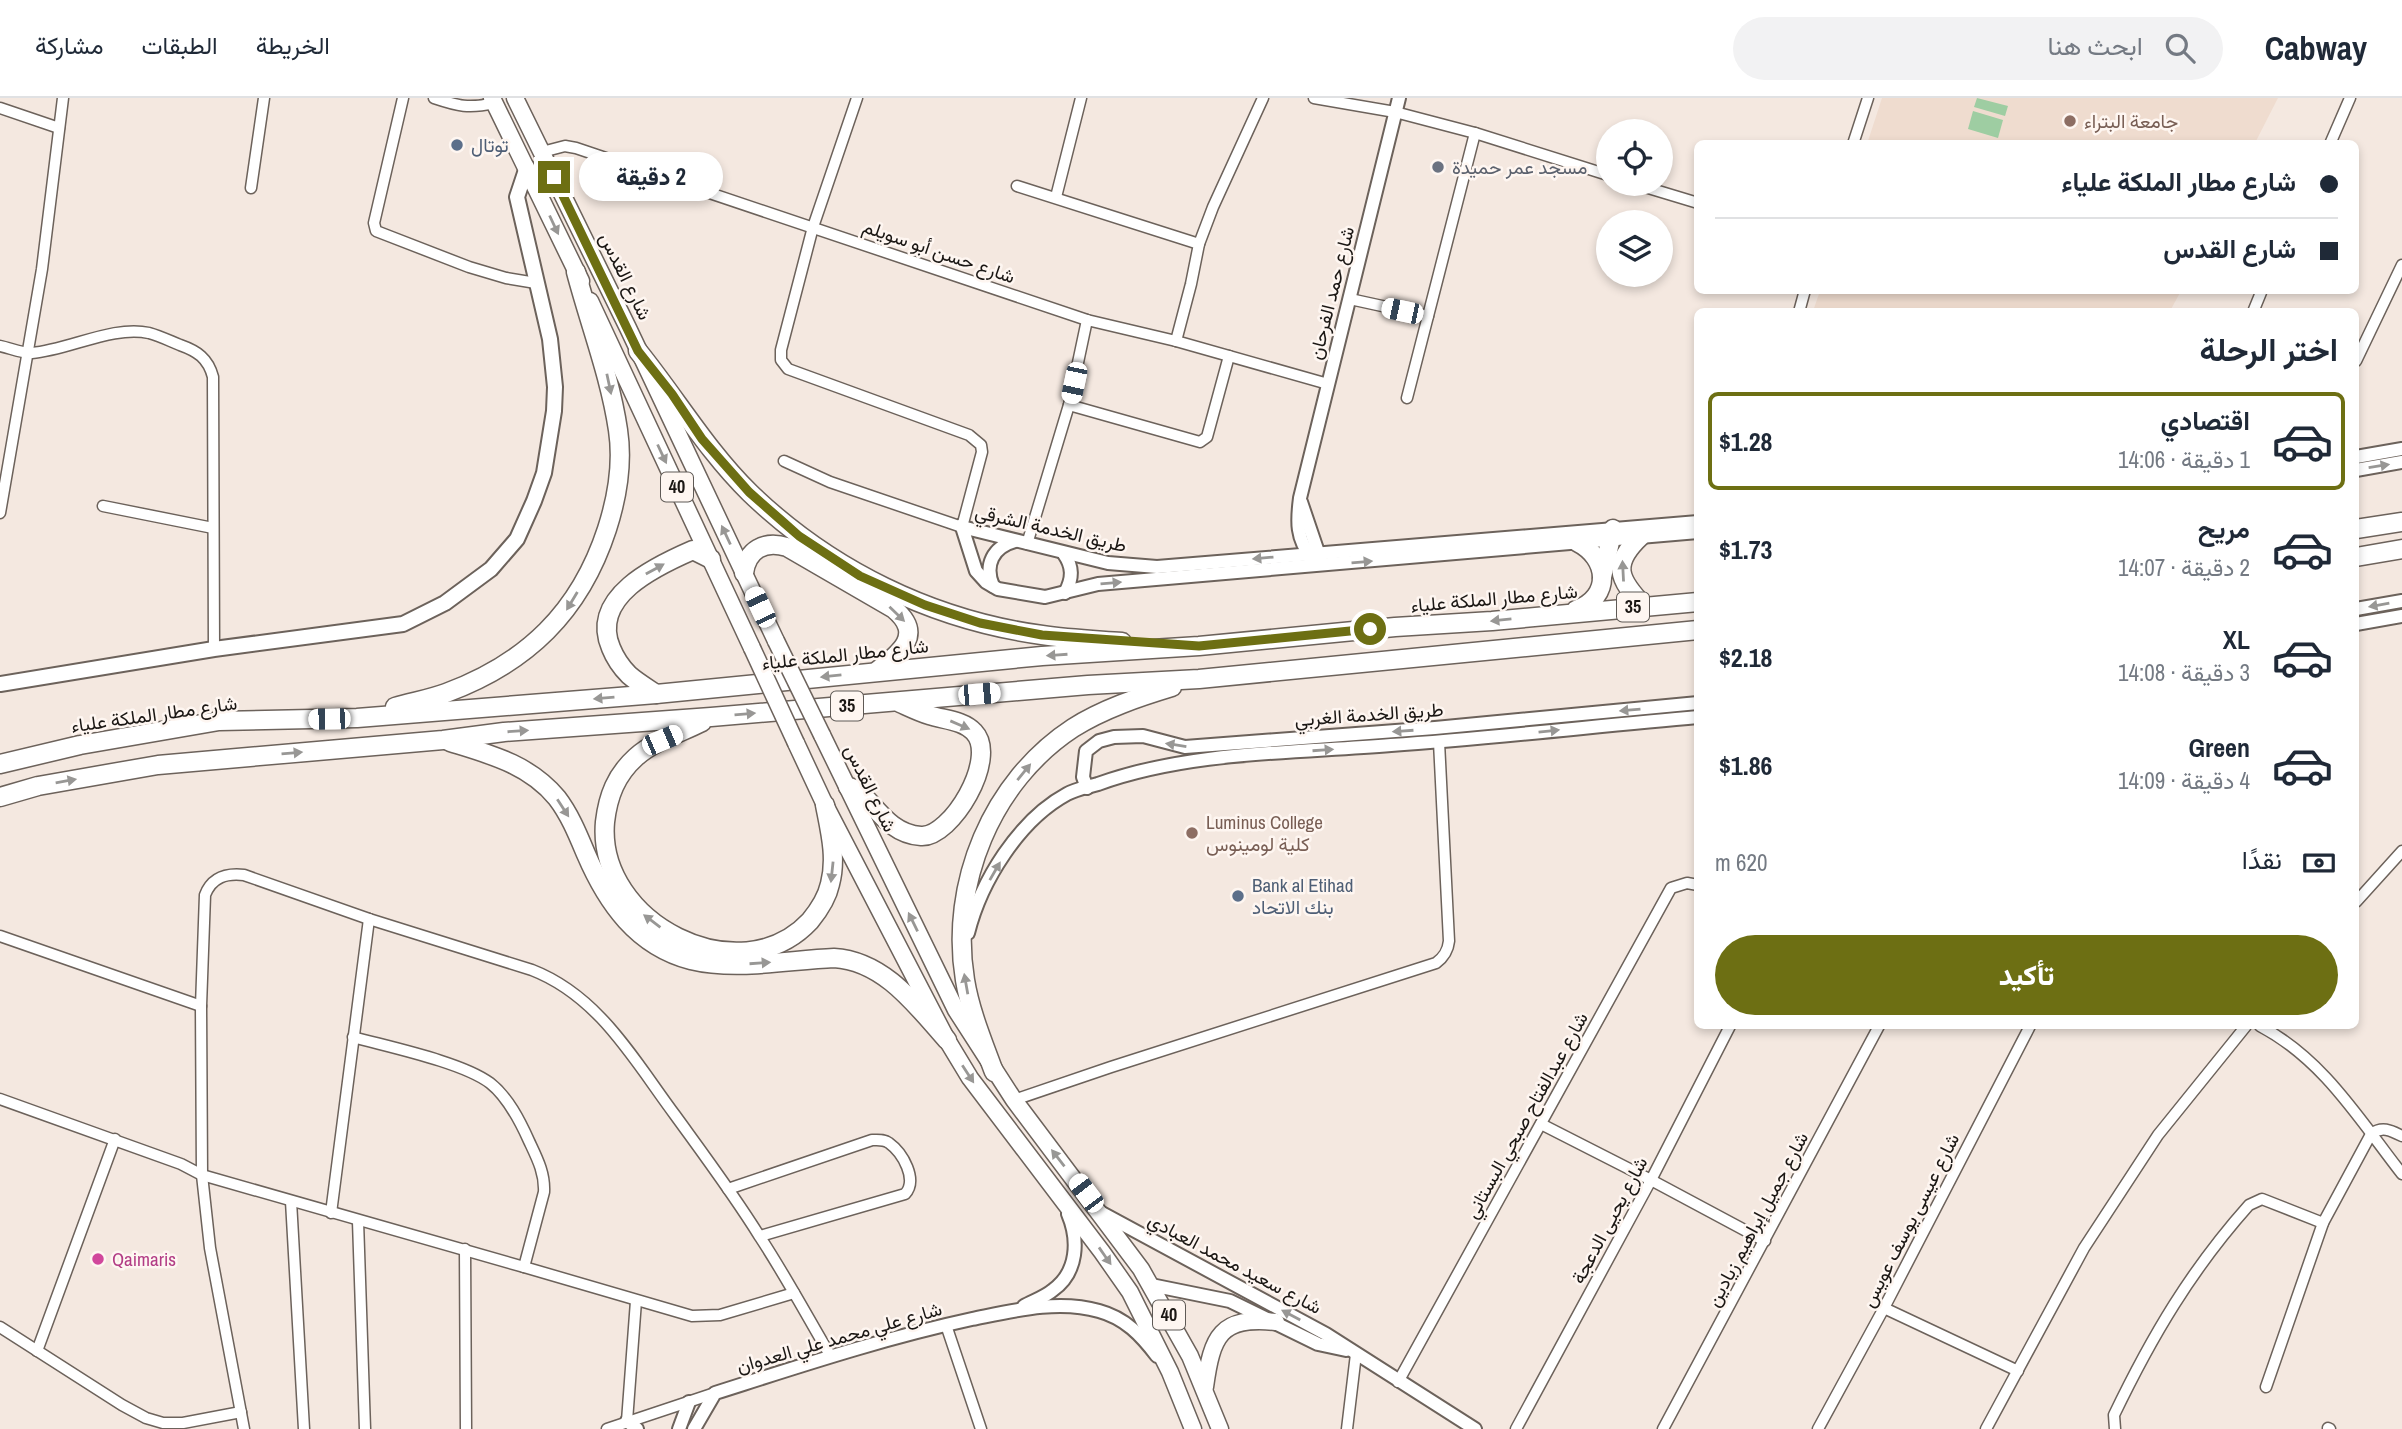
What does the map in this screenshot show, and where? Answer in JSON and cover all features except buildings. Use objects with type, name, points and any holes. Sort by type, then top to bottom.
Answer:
[{"type":"highway","name":"شارع القدس","points":[[514,98],[956,1010],[1014,1100],[1100,1212],[1151,1285],[1184,1344],[1220,1429]]},
{"type":"highway","name":"40","points":[[493,101],[527,167],[825,805],[947,1040],[1014,1140],[1059,1194],[1130,1292],[1170,1373],[1193,1429]]},
{"type":"highway","points":[[357,718],[472,683],[531,647],[564,614],[593,566],[613,510],[618,479],[619,433],[607,374],[576,272]]},
{"type":"highway","points":[[638,351],[672,394],[702,439],[749,492],[799,536],[860,576],[915,601],[980,623],[1042,635],[1199,646]]},
{"type":"highway","points":[[2359,529],[2402,522]]},
{"type":"highway","points":[[1569,613],[1590,604],[1599,592],[1612,534]]},
{"type":"highway","points":[[1641,536],[1626,552],[1621,569],[1626,587],[1644,606]]},
{"type":"highway","points":[[1577,542],[1595,556],[1602,577]]},
{"type":"highway","points":[[744,573],[750,554],[758,548],[777,544],[787,547],[894,609],[903,616],[908,626],[908,638],[905,648],[877,671]]},
{"type":"highway","points":[[2359,556],[2402,549]]},
{"type":"highway","points":[[656,694],[628,674],[618,662],[608,642],[607,619],[613,606],[629,586],[655,568],[693,550],[711,559]]},
{"type":"highway","name":"شارع مطار الملكة علياء","points":[[0,764],[80,745],[219,722],[357,718],[656,694],[1042,656],[1199,646],[1694,602]]},
{"type":"highway","name":"35","points":[[0,797],[38,786],[158,765],[443,740],[503,732],[1088,685],[1199,679],[1694,630]]},
{"type":"highway","points":[[995,1072],[969,1000],[962,957],[962,921],[971,869],[993,816],[1028,766],[1050,745],[1075,727],[1106,711],[1199,679]]},
{"type":"highway","points":[[848,787],[859,791],[894,827],[911,834],[927,836],[937,832],[949,821],[972,787],[982,762],[982,751],[975,733],[958,722],[929,715],[897,701]]},
{"type":"highway","points":[[711,717],[638,755],[617,778],[610,794],[604,834],[606,854],[619,886],[629,901],[647,918],[687,942],[716,950],[758,948],[788,939],[817,913],[830,885],[833,855],[825,805]]},
{"type":"highway","points":[[443,740],[505,759],[542,783],[568,814],[609,900],[628,924],[648,940],[690,960],[717,964],[818,959],[852,961],[878,971],[913,1002],[947,1040]]},
{"type":"highway","points":[[1130,1292],[1151,1285]]},
{"type":"highway","points":[[1205,1389],[1211,1351],[1225,1331],[1245,1321],[1276,1322]]},
{"type":"main road","points":[[0,684],[214,649],[403,624],[445,603],[491,569],[517,539],[534,502],[544,473],[551,436],[555,387],[550,339],[517,197],[527,167]]},
{"type":"street","points":[[0,513],[42,270],[63,98]]},
{"type":"street","points":[[251,188],[264,98]]},
{"type":"street","points":[[402,98],[374,223],[376,231],[469,267],[506,278],[536,283]]},
{"type":"street","points":[[434,98],[469,108],[493,101]]},
{"type":"street","points":[[784,461],[830,482],[962,527],[982,452],[981,445],[969,435],[788,369],[784,365],[781,351],[813,227],[858,98]]},
{"type":"street","points":[[1056,197],[1081,98]]},
{"type":"street","points":[[1176,341],[1199,244],[1221,188],[1263,98]]},
{"type":"street","points":[[1314,98],[1395,113],[1475,133],[1596,171]]},
{"type":"street","name":"شارع حمد الفرحان","points":[[1316,558],[1300,498],[1399,98]]},
{"type":"street","points":[[1854,140],[1868,98]]},
{"type":"street","points":[[2332,140],[2350,98]]},
{"type":"street","points":[[0,108],[59,128]]},
{"type":"street","points":[[1407,398],[1475,133]]},
{"type":"street","name":"شارع حسن أبو سويلم","points":[[542,152],[565,146],[576,148],[1087,320],[1176,341],[1328,384]]},
{"type":"street","points":[[1017,186],[1199,244]]},
{"type":"street","points":[[1673,195],[1694,201]]},
{"type":"street","points":[[2359,355],[2402,265]]},
{"type":"street","points":[[1350,299],[1428,316]]},
{"type":"street","points":[[992,586],[989,578],[990,561],[1000,547],[1021,542],[1069,405],[1087,320]]},
{"type":"street","points":[[0,346],[27,353],[48,351],[110,335],[139,332],[150,333],[203,356],[213,377],[214,649]]},
{"type":"street","points":[[1069,405],[1200,442],[1207,437],[1228,356]]},
{"type":"street","points":[[2359,459],[2402,449]]},
{"type":"street","points":[[2359,460],[2402,462]]},
{"type":"street","points":[[103,506],[213,528]]},
{"type":"street","name":"طريق الخدمة الشرقي","points":[[962,527],[976,570],[986,582],[1005,591],[1045,597],[1098,584],[1316,558],[1612,534],[1694,523]]},
{"type":"street","name":"طريق الخدمة الشرقي","points":[[962,527],[1064,554],[1138,567],[1577,542],[1612,534],[1641,536],[1694,532]]},
{"type":"street","points":[[1064,554],[1070,562],[1072,573],[1065,593]]},
{"type":"street","points":[[2359,608],[2402,601]]},
{"type":"street","points":[[2359,623],[2402,616]]},
{"type":"street","name":"طريق الخدمة الغربي","points":[[1087,788],[1083,778],[1086,751],[1106,738],[1143,736],[1185,747],[1435,728],[1694,703]]},
{"type":"street","name":"طريق الخدمة الغربي","points":[[962,957],[976,907],[1009,849],[1028,825],[1069,793],[1160,766],[1694,717]]},
{"type":"street","points":[[1275,740],[1278,754]]},
{"type":"street","points":[[1014,1100],[1441,960],[1449,941],[1439,742]]},
{"type":"street","points":[[2359,899],[2402,851]]},
{"type":"street","points":[[244,1429],[210,1248],[202,1175],[201,1006],[205,895],[209,885],[228,874],[244,875],[369,919],[532,970],[553,978],[579,997],[609,1025],[728,1189],[760,1236],[830,1356]]},
{"type":"street","name":"شارع عبدالفتاح صبحي البستاني","points":[[1398,1382],[1671,888],[1687,883],[1694,884]]},
{"type":"street","points":[[331,1213],[369,919]]},
{"type":"street","points":[[0,936],[201,1006]]},
{"type":"street","name":"شارع يحيى الدعجة","points":[[1516,1429],[1651,1180],[1728,1029]]},
{"type":"street","name":"شارع جميل إبراهيم زيادين","points":[[1663,1429],[1877,1029]]},
{"type":"street","name":"شارع عيسى يوسف عويس","points":[[1818,1429],[2029,1029]]},
{"type":"street","points":[[1986,1429],[2084,1248],[2158,1135],[2244,1029]]},
{"type":"street","points":[[2266,1029],[2280,1036],[2311,1060],[2339,1091],[2402,1174]]},
{"type":"street","points":[[353,1037],[456,1066],[482,1078],[502,1095],[519,1120],[545,1181],[524,1267]]},
{"type":"street","points":[[0,1099],[181,1164],[202,1175],[679,1313],[705,1317],[794,1293]]},
{"type":"street","points":[[1541,1124],[1765,1241]]},
{"type":"street","points":[[2266,1387],[2323,1223],[2371,1134],[2388,1129],[2402,1136]]},
{"type":"street","points":[[37,1350],[114,1139]]},
{"type":"street","points":[[728,1189],[872,1140],[884,1140],[890,1144],[909,1171],[910,1186],[905,1195],[760,1236]]},
{"type":"street","name":"شارع علي محمد علي العدوان","points":[[1015,1310],[1056,1289],[1070,1269],[1075,1236],[1059,1194]]},
{"type":"street","points":[[2115,1429],[2114,1415],[2165,1317],[2195,1270],[2249,1205],[2262,1199],[2323,1223]]},
{"type":"street","points":[[291,1201],[304,1429]]},
{"type":"street","name":"شارع سعيد محمد العبادي","points":[[1100,1212],[1325,1334],[1475,1429]]},
{"type":"street","points":[[358,1221],[365,1429]]},
{"type":"street","points":[[465,1249],[466,1429]]},
{"type":"street","name":"شارع سعيد محمد العبادي","points":[[1151,1285],[1230,1301],[1318,1344],[1353,1352]]},
{"type":"street","points":[[632,1425],[636,1301]]},
{"type":"street","name":"شارع علي محمد علي العدوان","points":[[715,1393],[830,1356],[946,1325],[1015,1310],[1066,1307],[1108,1314],[1134,1329],[1170,1373]]},
{"type":"street","points":[[1884,1308],[2018,1371]]},
{"type":"street","points":[[946,1325],[979,1428]]},
{"type":"street","points":[[0,1327],[133,1413],[146,1418],[163,1423],[183,1423],[241,1412]]},
{"type":"street","points":[[1347,1429],[1353,1352]]},
{"type":"street","points":[[607,1429],[632,1425],[715,1393]]},
{"type":"street","points":[[694,1429],[715,1393]]},
{"type":"street","points":[[679,1429],[689,1402]]},
{"type":"shaded area","name":"جامعة البتراء","points":[[1882,98],[2278,98],[2257,140],[1868,140]]},
{"type":"shaded area","points":[[1819,294],[2179,294],[2172,308],[1814,308]]},
{"type":"green space","points":[[1977,98],[2008,106],[2005,116],[1974,107]]},
{"type":"green space","points":[[1973,111],[2003,120],[1998,138],[1968,129]]},
{"type":"place","name":"جامعة البتراء","points":[[2070,121]]},
{"type":"place","name":"توتال","points":[[457,145]]},
{"type":"place","name":"مسجد عمر حميدة","points":[[1438,167]]},
{"type":"place","name":"Luminus College كلية لومينوس","points":[[1192,833]]},
{"type":"place","name":"Bank al Etihad بنك الاتحاد","points":[[1238,896]]},
{"type":"place","name":"Qaimaris","points":[[98,1259]]},
{"type":"route","points":[[554,177],[638,351],[672,394],[702,439],[749,492],[799,536],[860,576],[925,605],[980,623],[1042,635],[1199,646],[1370,629]]}]
